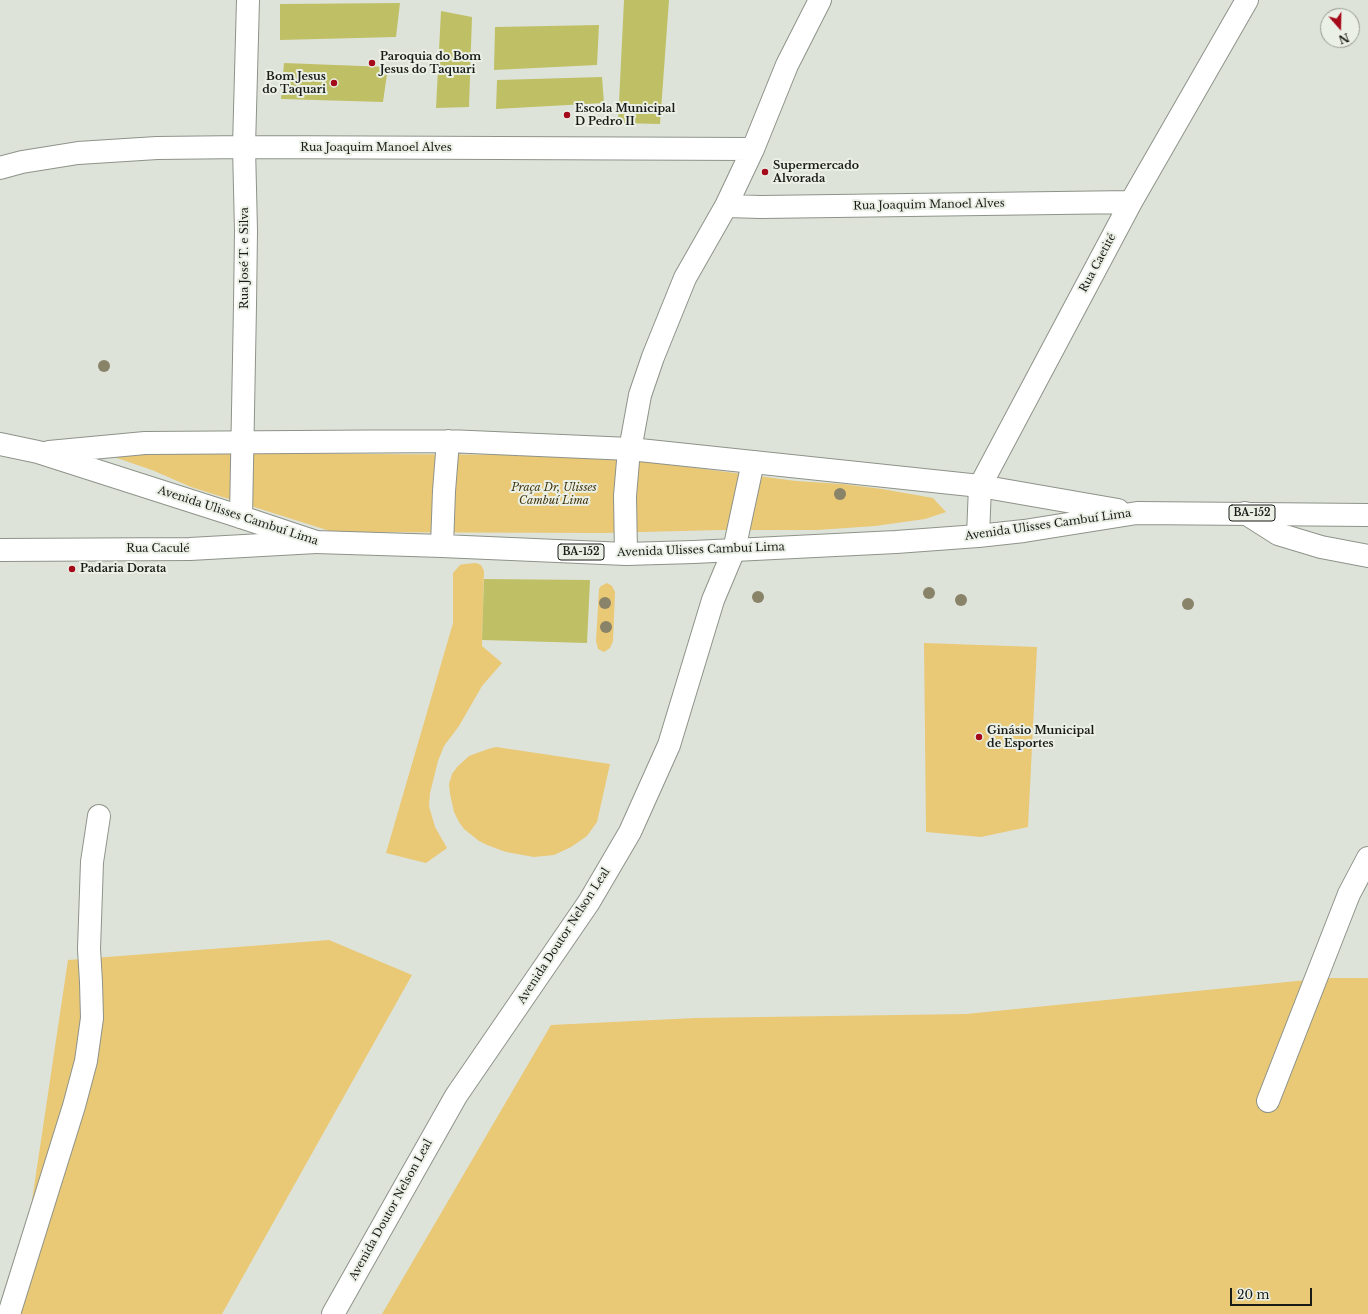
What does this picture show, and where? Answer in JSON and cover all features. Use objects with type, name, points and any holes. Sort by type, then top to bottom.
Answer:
[{"type":"street","name":"Rua José T. e Silva","points":[[241,517],[246,239],[244,147],[248,0]]},
{"type":"street","points":[[626,554],[625,496],[630,449],[640,395],[653,357],[685,278],[726,206],[753,149],[786,65],[820,0]]},
{"type":"street","name":"Rua Caetité","points":[[978,536],[980,486],[1131,202],[1247,0]]},
{"type":"street","name":"Rua Joaquim Manoel Alves","points":[[0,168],[22,162],[78,153],[157,148],[753,149]]},
{"type":"street","name":"Rua Joaquim Manoel Alves","points":[[726,206],[761,207],[1131,202]]},
{"type":"street","points":[[442,546],[448,441]]},
{"type":"street","name":"Avenida Ulisses Cambuí Lima","points":[[38,452],[145,444],[448,441],[630,449],[980,486],[1137,513]]},
{"type":"street","name":"Avenida Ulisses Cambuí Lima","points":[[0,444],[38,452],[316,542],[626,554],[896,542],[978,536],[1024,531],[1137,513],[1368,515]]},
{"type":"street","name":"Avenida Doutor Nelson Leal","points":[[333,1314],[456,1096],[589,902],[630,832],[669,745],[713,600],[734,550],[754,462]]},
{"type":"street","points":[[1245,513],[1278,534],[1321,547],[1368,556]]},
{"type":"street","name":"Rua Caculé","points":[[0,550],[190,549],[316,542]]},
{"type":"street","points":[[9,1314],[74,1106],[86,1061],[92,1018],[92,982],[89,949],[91,870],[99,816]]},
{"type":"street","points":[[1268,1101],[1349,894],[1368,858]]},
{"type":"green space","name":"Praça Dr, Ulisses Cambuí Lima","points":[[170,453],[553,455],[620,458],[796,481],[842,484],[882,489],[933,498],[946,512],[925,519],[875,526],[817,530],[721,530],[603,533],[333,532],[191,487],[152,470],[114,457]]},
{"type":"green space","points":[[476,563],[481,565],[484,571],[482,646],[502,663],[482,686],[459,726],[444,746],[438,761],[430,793],[429,806],[435,827],[447,848],[426,863],[386,853],[453,623],[453,573],[460,565]]},
{"type":"green space","points":[[607,583],[612,586],[615,592],[613,641],[610,648],[604,652],[598,649],[596,641],[599,589]]},
{"type":"green space","name":"Ginásio Municipal de Esportes","points":[[924,643],[1037,647],[1028,827],[981,837],[926,832]]},
{"type":"green space","points":[[496,747],[610,764],[597,822],[587,836],[571,847],[554,855],[534,857],[506,852],[487,845],[479,841],[464,829],[454,812],[450,794],[449,784],[452,774],[469,756]]},
{"type":"green space","points":[[329,940],[412,975],[222,1314],[15,1314],[68,960]]},
{"type":"green space","points":[[1327,978],[1368,978],[1368,1314],[382,1314],[551,1025],[695,1018],[966,1014]]},
{"type":"building","points":[[624,0],[669,0],[660,124],[618,123]]},
{"type":"building","points":[[400,3],[396,37],[280,40],[280,4]]},
{"type":"building","points":[[441,11],[472,17],[469,107],[436,108]]},
{"type":"building","points":[[599,25],[597,65],[494,70],[495,27]]},
{"type":"building","name":"Bom Jesus do Taquari","points":[[284,63],[388,67],[383,102],[281,99]]},
{"type":"building","points":[[602,77],[604,103],[496,109],[497,80]]},
{"type":"building","points":[[484,579],[590,580],[587,643],[482,640]]},
{"type":"place","name":"Paroquia do Bom Jesus do Taquari","points":[[372,63]]},
{"type":"place","name":"Bom Jesus do Taquari","points":[[334,83]]},
{"type":"place","name":"Escola Municipal D Pedro II","points":[[567,115]]},
{"type":"place","name":"Supermercado Alvorada","points":[[765,172]]},
{"type":"place","name":"Padaria Dorata","points":[[72,569]]},
{"type":"place","name":"Ginásio Municipal de Esportes","points":[[979,737]]}]
